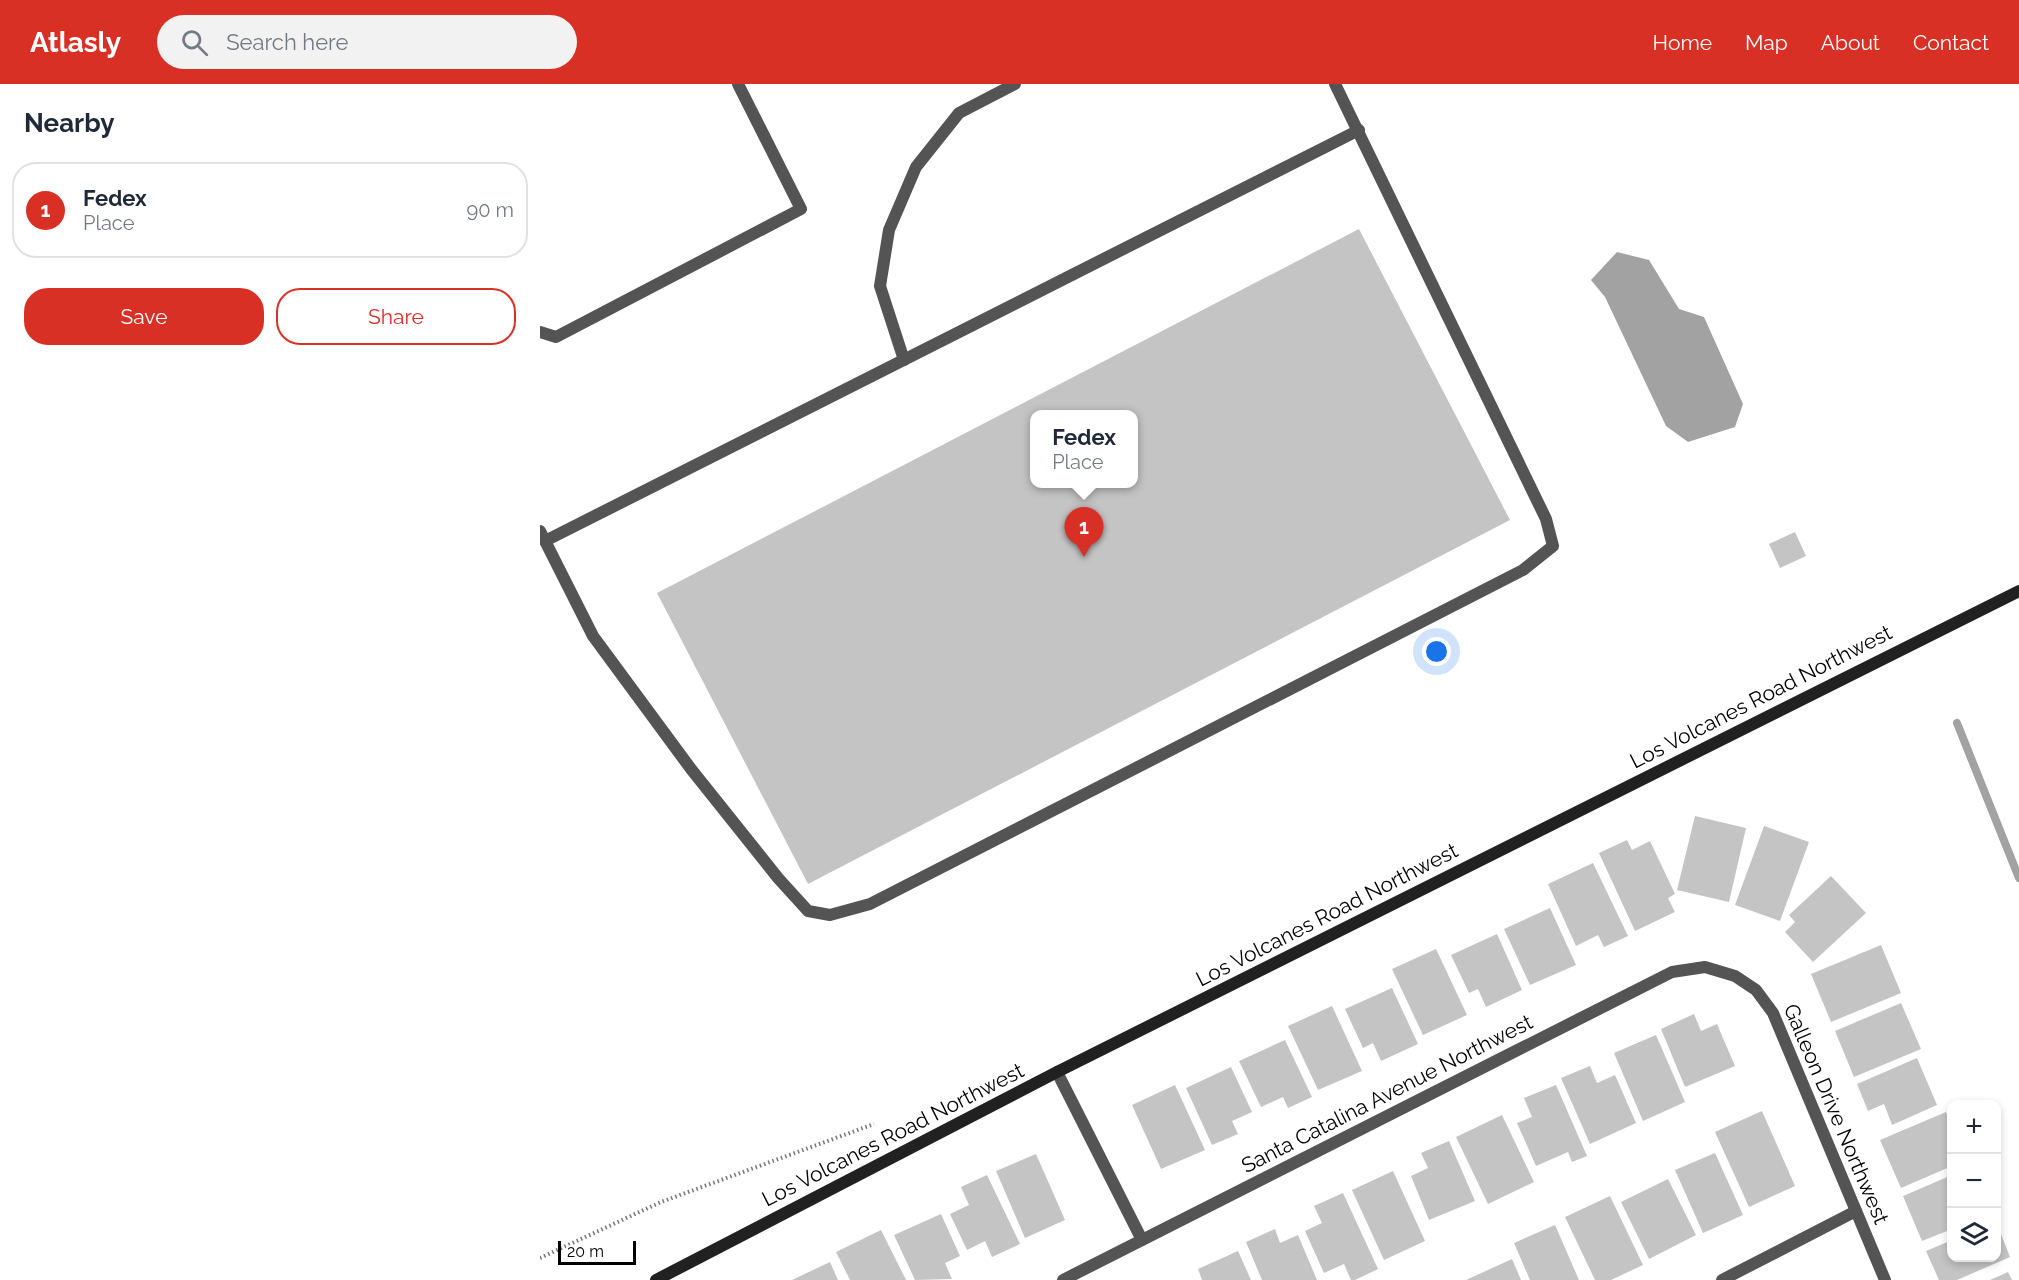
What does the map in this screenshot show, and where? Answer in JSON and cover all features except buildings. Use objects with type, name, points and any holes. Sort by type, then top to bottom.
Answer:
[{"type":"street","points":[[540,333],[556,337],[801,209],[738,84]]},
{"type":"street","points":[[904,360],[880,286],[889,230],[916,167],[959,113],[1014,84]]},
{"type":"street","points":[[1335,84],[1359,130],[1546,519],[1553,546],[1523,570],[870,904],[830,915],[808,911],[778,878],[692,769],[593,636],[543,536],[904,360],[1359,130]]},
{"type":"street","name":"Los Volcanes Road Northwest","points":[[656,1280],[1057,1072],[2019,591]]},
{"type":"street","name":"Santa Catalina Avenue Northwest","points":[[1063,1280],[1671,972],[1705,967],[1735,975]]},
{"type":"street","name":"Galleon Drive Northwest","points":[[1735,975],[1756,990],[1773,1012],[1885,1280]]},
{"type":"street","points":[[1057,1072],[1142,1240]]},
{"type":"street","points":[[1722,1280],[1857,1211]]},
{"type":"path","points":[[540,1258],[661,1202],[874,1124]]},
{"type":"shaded area","points":[[1617,252],[1649,260],[1679,309],[1704,317],[1743,404],[1735,427],[1688,442],[1666,426],[1605,297],[1591,280]]},
{"type":"waterway","points":[[1957,723],[2019,878]]},
{"type":"place","name":"Fedex","points":[[1084,557]]}]
